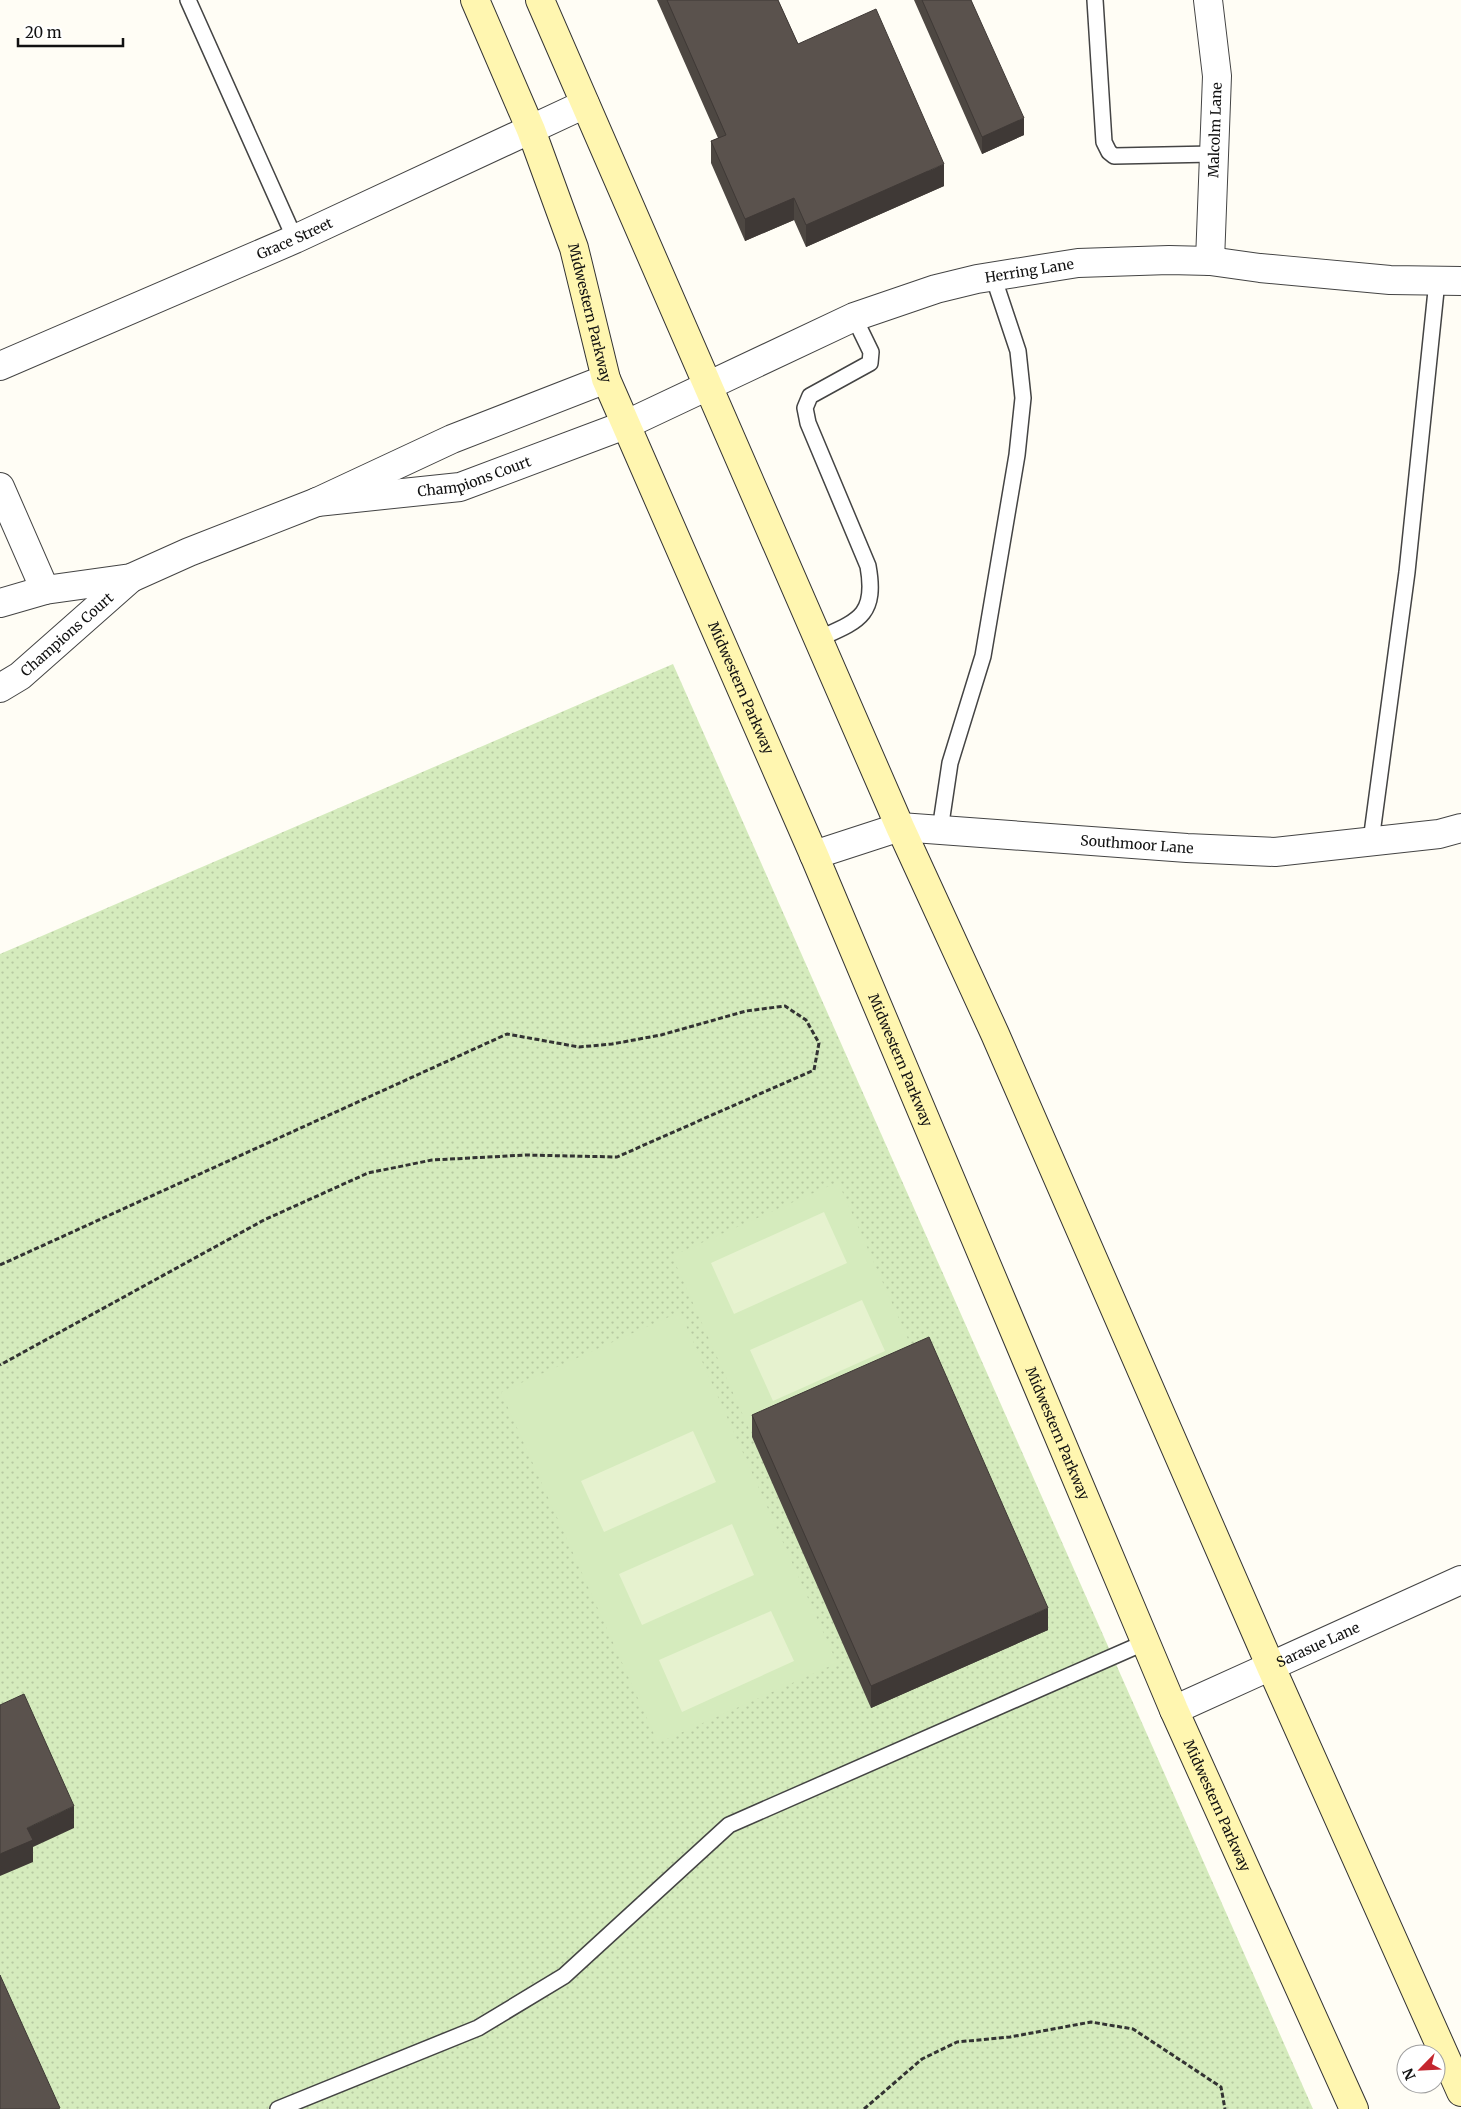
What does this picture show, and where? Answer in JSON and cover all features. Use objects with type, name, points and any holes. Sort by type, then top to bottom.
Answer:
[{"type":"main road","name":"Midwestern Parkway","points":[[475,0],[531,130],[574,248],[606,378],[625,425],[814,855],[1174,1710],[1354,2109]]},
{"type":"main road","points":[[540,0],[900,827],[995,1034],[1271,1667],[1461,2092]]},
{"type":"street","name":"Malcolm Lane","points":[[1208,0],[1217,76],[1210,261]]},
{"type":"street","name":"Grace Street","points":[[0,366],[294,239],[585,104]]},
{"type":"street","name":"Herring Lane","points":[[625,425],[854,317],[936,289],[993,276],[1078,263],[1128,260],[1210,261],[1350,277],[1449,281]]},
{"type":"street","name":"Champions Court","points":[[0,603],[45,590],[131,578],[189,552],[318,502],[452,439],[606,378]]},
{"type":"street","name":"Champions Court","points":[[318,502],[460,487],[625,425]]},
{"type":"street","points":[[0,486],[45,590]]},
{"type":"street","name":"Champions Court","points":[[0,688],[20,676],[131,578]]},
{"type":"street","name":"Southmoor Lane","points":[[814,855],[900,827],[1275,852],[1439,834],[1461,828]]},
{"type":"street","name":"Sarasue Lane","points":[[1174,1710],[1461,1580]]},
{"type":"lane","points":[[188,0],[294,239]]},
{"type":"lane","points":[[1095,0],[1104,142],[1109,152],[1114,156],[1213,154]]},
{"type":"lane","points":[[940,830],[950,764],[983,656],[1017,455],[1023,398],[1018,351],[993,276]]},
{"type":"lane","points":[[1371,841],[1449,281]]},
{"type":"lane","points":[[818,639],[852,624],[867,610],[872,583],[868,566],[808,423],[805,408],[810,396],[870,363],[871,352],[854,317]]},
{"type":"lane","points":[[278,2109],[478,2028],[564,1976],[729,1825],[1146,1642]]},
{"type":"path","points":[[0,1265],[507,1034],[579,1047],[612,1044],[661,1035],[746,1011],[785,1006],[806,1020],[819,1043],[814,1070],[617,1157],[526,1155],[432,1160],[368,1173],[264,1220],[0,1365]]},
{"type":"path","points":[[864,2109],[922,2059],[957,2042],[1010,2037],[1091,2022],[1133,2029],[1221,2087],[1225,2109]]},
{"type":"green space","points":[[673,664],[1313,2109],[0,2109],[0,954]]},
{"type":"green space","points":[[838,1182],[916,1357],[750,1431],[672,1256]]},
{"type":"green space","points":[[824,1212],[847,1263],[734,1314],[711,1263]]},
{"type":"green space","points":[[862,1300],[885,1351],[773,1401],[750,1350]]},
{"type":"green space","points":[[680,1312],[837,1663],[658,1743],[501,1392]]},
{"type":"green space","points":[[693,1431],[716,1482],[604,1532],[581,1481]]},
{"type":"green space","points":[[732,1524],[754,1575],[642,1625],[619,1574]]},
{"type":"green space","points":[[771,1611],[794,1661],[682,1712],[659,1660]]},
{"type":"building","points":[[667,0],[778,0],[798,44],[876,9],[944,164],[806,225],[794,198],[745,219],[711,141],[726,135]]},
{"type":"building","points":[[922,0],[971,0],[1024,118],[982,137]]},
{"type":"building","points":[[929,1337],[1048,1608],[871,1686],[752,1415]]},
{"type":"building","points":[[24,1694],[74,1806],[27,1828],[33,1840],[0,1854],[0,1705]]},
{"type":"building","points":[[0,1975],[60,2108],[58,2109],[0,2109]]}]
